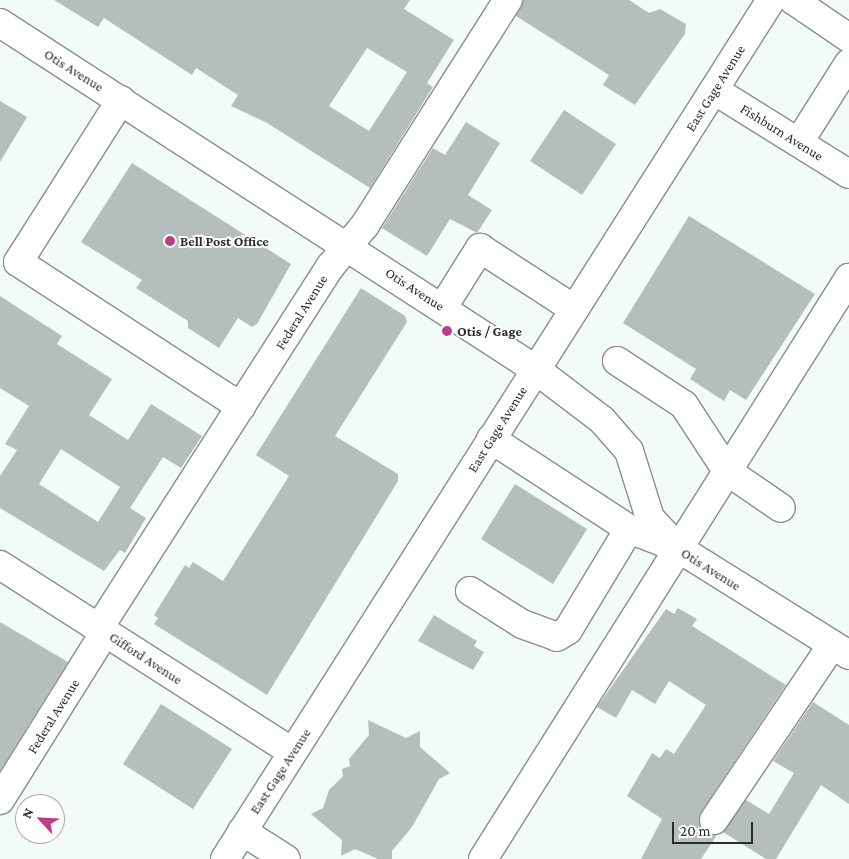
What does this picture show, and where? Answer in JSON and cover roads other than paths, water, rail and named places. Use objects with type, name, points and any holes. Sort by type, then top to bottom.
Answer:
[{"type":"street","name":"Federal Avenue","points":[[0,800],[102,630],[241,407],[330,267],[351,247],[508,0]]},
{"type":"street","name":"East Gage Avenue","points":[[225,859],[771,0]]},
{"type":"street","points":[[793,0],[849,38]]},
{"type":"street","name":"Otis Avenue","points":[[0,23],[351,247],[535,369],[602,420],[629,451],[650,518],[678,548],[841,650]]},
{"type":"street","points":[[799,142],[849,63]]},
{"type":"street","name":"Fishburn Avenue","points":[[714,90],[849,174]]},
{"type":"street","points":[[121,100],[18,262],[241,407]]},
{"type":"street","points":[[443,307],[480,248],[574,310]]},
{"type":"street","points":[[483,859],[849,278]]},
{"type":"street","points":[[617,361],[684,405],[727,471],[781,508]]},
{"type":"street","points":[[491,440],[629,529],[678,548]]},
{"type":"street","points":[[470,591],[522,624],[557,637],[568,630],[629,529]]},
{"type":"street","name":"Gifford Avenue","points":[[0,564],[292,752]]},
{"type":"street","points":[[714,820],[841,650]]},
{"type":"street","points":[[242,831],[286,859]]},
{"type":"place","name":"Bell Post Office","points":[[170,241]]},
{"type":"place","name":"Otis / Gage","points":[[447,331]]}]
